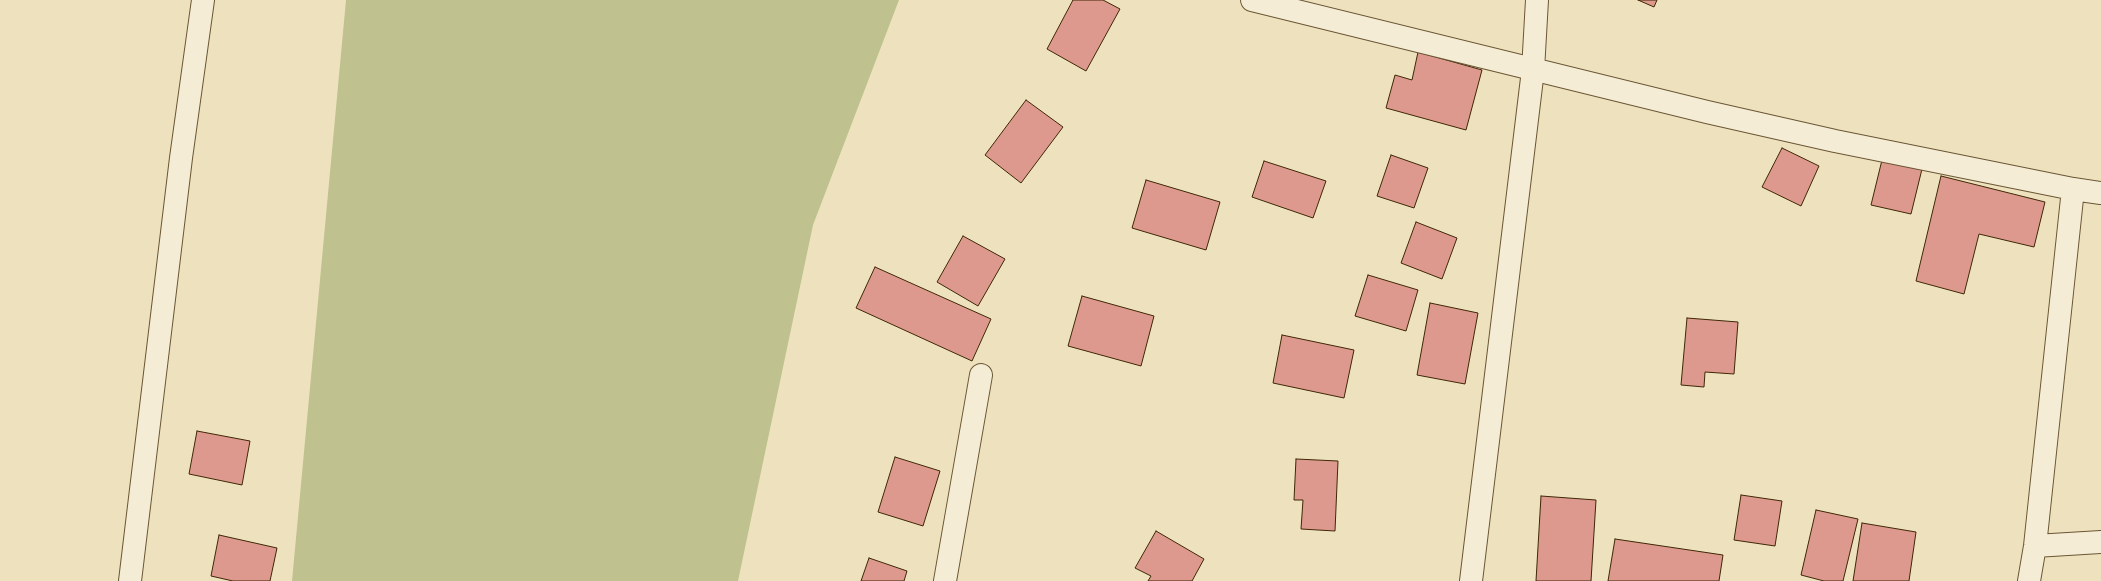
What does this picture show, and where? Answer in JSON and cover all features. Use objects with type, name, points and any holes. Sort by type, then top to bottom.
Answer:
[{"type":"street","points":[[130,581],[179,173],[203,0]]},
{"type":"street","points":[[1252,0],[1533,70],[1835,141],[2073,190],[2101,193]]},
{"type":"street","points":[[1472,581],[1533,70],[1537,0]]},
{"type":"street","points":[[2029,581],[2035,546],[2073,190]]},
{"type":"street","points":[[945,581],[981,375]]},
{"type":"street","points":[[2035,546],[2101,542]]},
{"type":"green space","points":[[346,0],[899,0],[813,225],[738,581],[292,581]]},
{"type":"building","points":[[1073,0],[1103,0],[1120,9],[1086,71],[1047,49]]},
{"type":"building","points":[[1638,0],[1657,0],[1654,7]]},
{"type":"building","points":[[1418,52],[1482,70],[1466,130],[1386,108],[1395,75],[1412,80]]},
{"type":"building","points":[[1026,100],[1063,127],[1021,183],[985,155]]},
{"type":"building","points":[[1782,148],[1819,166],[1801,206],[1762,187]]},
{"type":"building","points":[[1391,155],[1428,168],[1414,208],[1377,196]]},
{"type":"building","points":[[1882,160],[1922,169],[1911,214],[1871,205]]},
{"type":"building","points":[[1264,161],[1326,181],[1313,218],[1252,197]]},
{"type":"building","points":[[1941,176],[2045,202],[2034,247],[1979,234],[1964,294],[1916,281]]},
{"type":"building","points":[[1146,180],[1220,202],[1206,250],[1132,228]]},
{"type":"building","points":[[1416,222],[1457,238],[1442,279],[1401,263]]},
{"type":"building","points":[[963,236],[1005,259],[978,306],[937,282]]},
{"type":"building","points":[[875,267],[991,319],[972,361],[856,308]]},
{"type":"building","points":[[1368,275],[1418,290],[1406,331],[1355,316]]},
{"type":"building","points":[[1082,296],[1154,316],[1141,366],[1068,346]]},
{"type":"building","points":[[1430,303],[1478,313],[1465,384],[1417,375]]},
{"type":"building","points":[[1687,318],[1738,322],[1734,374],[1705,372],[1704,387],[1681,385]]},
{"type":"building","points":[[1282,335],[1354,350],[1344,398],[1273,383]]},
{"type":"building","points":[[197,431],[250,441],[242,485],[189,474]]},
{"type":"building","points":[[895,457],[940,471],[923,526],[878,512]]},
{"type":"building","points":[[1296,459],[1338,461],[1335,531],[1301,529],[1303,500],[1294,500]]},
{"type":"building","points":[[1741,495],[1782,501],[1775,546],[1734,540]]},
{"type":"building","points":[[1541,496],[1596,500],[1591,581],[1536,581]]},
{"type":"building","points":[[1816,510],[1858,519],[1843,581],[1824,581],[1801,575]]},
{"type":"building","points":[[1862,523],[1916,532],[1909,581],[1853,581]]},
{"type":"building","points":[[1156,531],[1204,559],[1192,581],[1148,581],[1151,576],[1135,568]]},
{"type":"building","points":[[219,535],[277,548],[270,581],[233,581],[211,576]]},
{"type":"building","points":[[1615,539],[1723,555],[1719,581],[1608,581]]},
{"type":"building","points":[[869,558],[907,571],[904,581],[861,581]]}]
